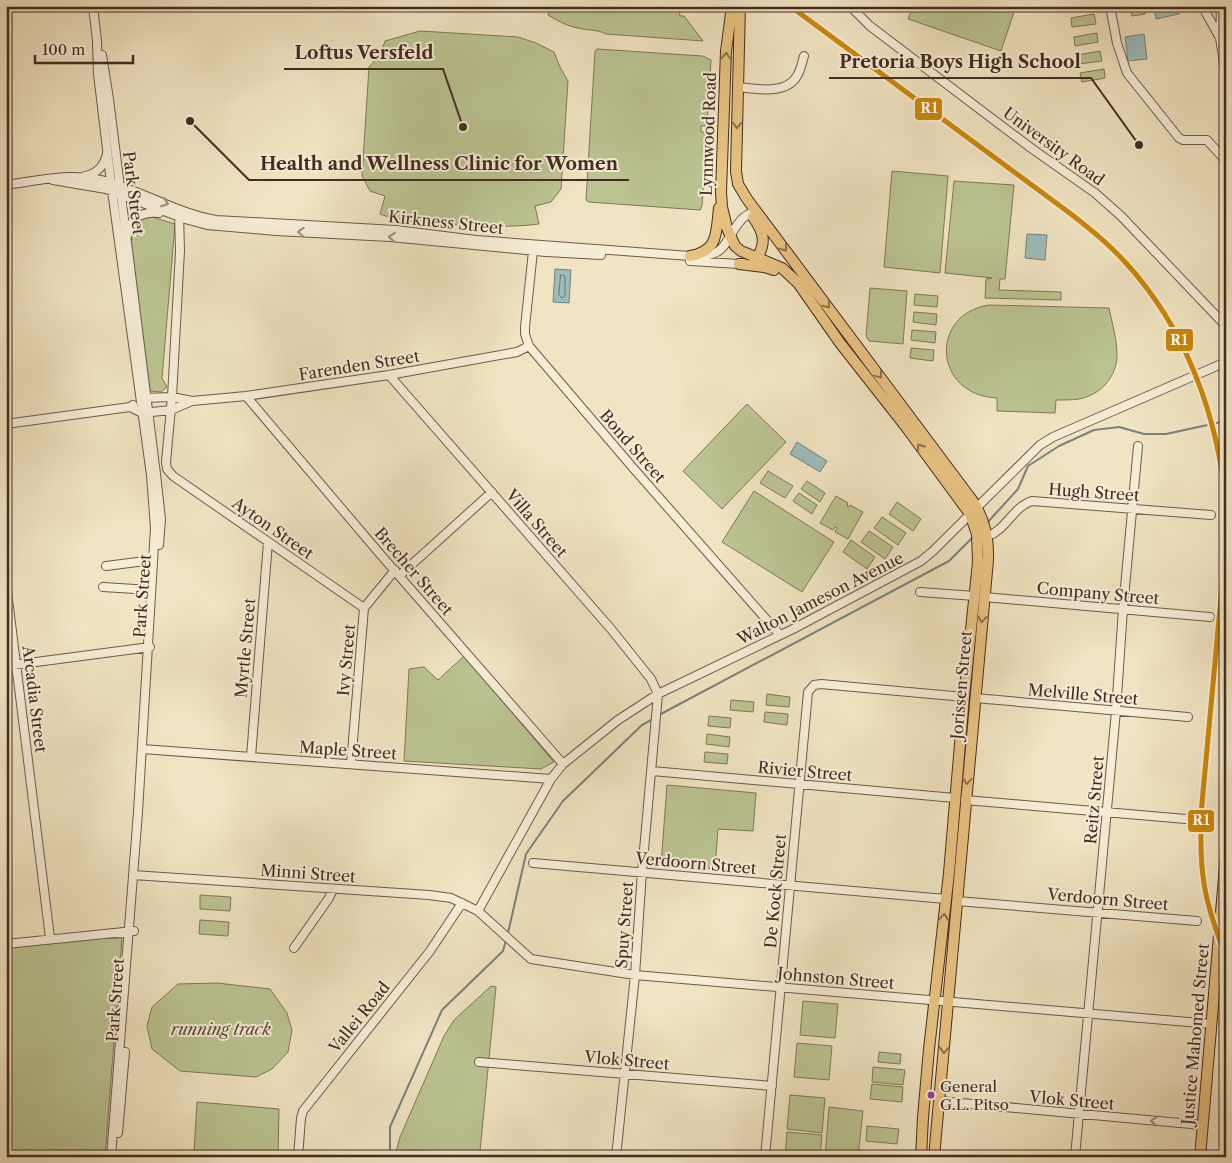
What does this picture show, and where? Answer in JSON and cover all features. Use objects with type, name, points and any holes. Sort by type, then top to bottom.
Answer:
[{"type":"main road","name":"Lynnwood Road","points":[[730,238],[722,207],[721,192],[726,51],[732,6]]},
{"type":"main road","name":"Lynnwood Road","points":[[740,6],[736,179],[753,212],[804,274]]},
{"type":"main road","points":[[690,256],[706,251],[713,242],[716,234],[721,192]]},
{"type":"main road","points":[[753,212],[762,232],[762,243],[756,258]]},
{"type":"main road","points":[[730,238],[735,246],[742,251],[775,264],[786,270],[795,279]]},
{"type":"main road","points":[[739,264],[764,267],[795,279]]},
{"type":"main road","name":"Jorissen Street","points":[[804,274],[937,452],[974,513],[985,538],[979,596],[964,697],[946,899],[941,1001],[940,1101],[934,1157]]},
{"type":"main road","name":"Jorissen Street","points":[[795,279],[840,343],[974,513]]},
{"type":"main road","points":[[840,343],[850,336]]},
{"type":"main road","name":"Jorissen Street","points":[[922,1157],[922,1117],[929,1049],[941,1001],[957,901],[975,698],[979,596]]},
{"type":"main road","name":"Justice Mahomed Street","points":[[1200,1157],[1221,949],[1226,854]]},
{"type":"street","name":"Park Street","points":[[93,6],[98,74],[108,151],[115,184]]},
{"type":"street","name":"University Road","points":[[850,6],[870,26],[1031,148],[1106,202],[1225,324]]},
{"type":"street","points":[[1110,6],[1117,43],[1128,75],[1179,138],[1210,142],[1226,161]]},
{"type":"street","points":[[1204,6],[1220,38]]},
{"type":"street","points":[[1221,6],[1220,38],[1226,74]]},
{"type":"street","name":"Park Street","points":[[97,41],[101,51],[108,99],[116,193],[161,520],[149,647]]},
{"type":"street","points":[[738,87],[776,90],[783,87],[792,82],[798,75],[804,56]]},
{"type":"street","points":[[6,185],[64,176],[81,177],[89,175],[99,170],[105,162],[108,151]]},
{"type":"street","name":"Kirkness Street","points":[[81,177],[115,184],[200,224],[390,237],[475,246],[703,256],[716,253],[730,238],[741,220],[753,212]]},
{"type":"street","name":"Kirkness Street","points":[[47,180],[79,184],[116,193],[176,213],[216,220],[396,230],[524,244],[535,248],[739,264],[756,258]]},
{"type":"street","name":"Park Street","points":[[116,193],[127,252],[143,398]]},
{"type":"street","points":[[127,252],[129,228],[132,221],[138,215],[150,212],[176,213],[180,246],[171,410]]},
{"type":"street","points":[[434,242],[453,237],[461,242],[475,246]]},
{"type":"street","points":[[529,346],[526,340],[526,327],[535,248]]},
{"type":"street","name":"Farenden Street","points":[[145,413],[171,410],[192,401],[246,396],[389,375],[517,352],[529,346]]},
{"type":"street","name":"Bond Street","points":[[529,346],[780,635]]},
{"type":"street","name":"Walton Jameson Avenue","points":[[478,911],[551,779],[563,764],[618,720],[658,694],[780,635],[921,561],[974,513],[1040,445],[1053,437],[1226,362]]},
{"type":"street","name":"Villa Street","points":[[389,375],[638,661],[651,679],[658,694]]},
{"type":"street","name":"Farenden Street","points":[[143,398],[172,396],[192,401]]},
{"type":"street","name":"Brecher Street","points":[[246,396],[563,764]]},
{"type":"street","points":[[6,424],[130,407],[143,398]]},
{"type":"street","points":[[130,407],[145,413]]},
{"type":"street","name":"Ayton Street","points":[[171,410],[166,462],[167,469],[173,476],[364,608]]},
{"type":"street","name":"Park Street","points":[[112,1157],[136,875],[153,560],[154,510],[145,413]]},
{"type":"street","name":"Reitz Street","points":[[1075,1157],[1138,446]]},
{"type":"street","name":"Ivy Street","points":[[351,764],[364,608],[397,573],[492,492]]},
{"type":"street","name":"Hugh Street","points":[[985,538],[995,534],[1019,510],[1032,501],[1211,514]]},
{"type":"street","name":"Myrtle Street","points":[[251,757],[268,542]]},
{"type":"street","points":[[106,566],[153,560]]},
{"type":"street","name":"Arcadia Street","points":[[6,582],[50,938]]},
{"type":"street","points":[[103,587],[151,590]]},
{"type":"street","name":"Company Street","points":[[920,592],[1210,618]]},
{"type":"street","points":[[6,666],[149,647]]},
{"type":"street","name":"De Kock Street","points":[[765,1157],[806,703],[811,688],[821,684],[964,697]]},
{"type":"street","name":"Spuy Street","points":[[616,1157],[635,975],[658,694]]},
{"type":"street","name":"Melville Street","points":[[975,698],[1188,717]]},
{"type":"street","name":"Maple Street","points":[[144,750],[551,779]]},
{"type":"street","name":"Rivier Street","points":[[652,771],[955,798]]},
{"type":"street","points":[[966,800],[1186,819]]},
{"type":"street","name":"Verdoorn Street","points":[[533,863],[946,899]]},
{"type":"street","name":"Minni Street","points":[[136,875],[429,895],[451,898],[478,911]]},
{"type":"street","points":[[294,948],[329,898],[332,889]]},
{"type":"street","name":"Verdoorn Street","points":[[957,901],[1197,921]]},
{"type":"street","name":"Vallei Road","points":[[298,1157],[303,1111],[430,951],[462,903]]},
{"type":"street","name":"Johnston Street","points":[[478,911],[531,959],[635,975],[1212,1024]]},
{"type":"street","name":"Park Street","points":[[117,1157],[131,931]]},
{"type":"street","points":[[6,944],[131,931]]},
{"type":"street","name":"Vlok Street","points":[[479,1062],[772,1086]]},
{"type":"street","name":"Vlok Street","points":[[940,1101],[1202,1126]]},
{"type":"green space","points":[[549,6],[679,6],[680,16],[684,16],[703,41],[606,34],[599,31],[582,29],[566,25],[548,15]]},
{"type":"green space","points":[[913,6],[1016,6],[1001,51],[908,19]]},
{"type":"green space","points":[[1130,6],[1144,6],[1145,14],[1132,16]]},
{"type":"green space","points":[[1094,14],[1096,24],[1072,27],[1071,18]]},
{"type":"green space","points":[[420,31],[518,37],[554,52],[568,81],[561,189],[551,202],[535,206],[539,224],[492,226],[428,223],[380,214],[385,196],[370,191],[362,176],[369,67],[380,55],[385,41]]},
{"type":"green space","points":[[1097,33],[1098,42],[1075,46],[1074,37]]},
{"type":"green space","points":[[597,49],[703,56],[711,60],[707,126],[701,126],[701,132],[707,132],[702,206],[700,210],[589,202],[586,200],[595,51]]},
{"type":"green space","points":[[1100,51],[1102,61],[1078,64],[1077,55]]},
{"type":"green space","points":[[1104,69],[1105,78],[1082,82],[1080,73]]},
{"type":"green space","points":[[892,171],[948,176],[940,273],[884,267]]},
{"type":"green space","points":[[954,181],[1014,185],[1005,279],[1000,279],[999,290],[1061,292],[1061,300],[985,298],[986,279],[992,278],[945,273]]},
{"type":"green space","points":[[152,217],[175,224],[162,378],[167,387],[161,392],[150,391],[131,245],[132,235],[138,220]]},
{"type":"green space","points":[[870,288],[907,291],[903,344],[869,341],[866,336]]},
{"type":"green space","points":[[915,294],[938,296],[937,307],[914,305]]},
{"type":"green space","points":[[989,305],[1109,308],[1117,355],[1111,377],[1101,389],[1087,397],[1056,400],[1055,413],[997,411],[997,398],[976,394],[960,383],[951,370],[946,354],[948,338],[956,323],[969,311]]},
{"type":"green space","points":[[914,312],[937,314],[936,325],[913,322]]},
{"type":"green space","points":[[912,330],[936,332],[935,343],[911,340]]},
{"type":"green space","points":[[911,348],[934,350],[933,361],[910,358]]},
{"type":"green space","points":[[747,404],[786,442],[722,509],[683,471]]},
{"type":"green space","points":[[768,471],[793,486],[785,498],[760,483]]},
{"type":"green space","points":[[807,481],[825,493],[820,502],[801,489]]},
{"type":"green space","points":[[754,491],[834,542],[802,592],[722,542]]},
{"type":"green space","points":[[799,493],[817,505],[812,514],[793,501]]},
{"type":"green space","points":[[836,496],[848,503],[847,506],[849,507],[850,505],[863,512],[848,539],[835,532],[837,528],[835,527],[833,530],[820,523]]},
{"type":"green space","points":[[897,502],[921,519],[913,531],[889,514]]},
{"type":"green space","points":[[882,517],[906,533],[898,545],[874,528]]},
{"type":"green space","points":[[869,531],[893,547],[885,559],[861,542]]},
{"type":"green space","points":[[851,540],[875,557],[867,569],[843,552]]},
{"type":"green space","points":[[464,656],[554,762],[541,769],[404,761],[409,669],[424,667],[438,680]]},
{"type":"green space","points":[[767,694],[790,697],[789,707],[766,705]]},
{"type":"green space","points":[[731,700],[754,702],[753,712],[730,710]]},
{"type":"green space","points":[[765,712],[788,714],[787,725],[764,722]]},
{"type":"green space","points":[[709,716],[731,718],[730,728],[708,726]]},
{"type":"green space","points":[[707,734],[730,737],[729,747],[706,744]]},
{"type":"green space","points":[[705,752],[728,754],[727,764],[704,762]]},
{"type":"green space","points":[[667,785],[756,793],[753,831],[718,829],[715,869],[661,865]]},
{"type":"green space","points":[[200,895],[231,897],[230,911],[200,909]]},
{"type":"green space","points":[[200,920],[229,922],[228,936],[199,934]]},
{"type":"green space","points":[[122,938],[105,1157],[6,1157],[6,948],[56,940]]},
{"type":"green space","name":"running track","points":[[217,983],[270,989],[287,1013],[292,1030],[288,1052],[272,1069],[256,1077],[180,1071],[152,1049],[147,1026],[152,1007],[178,984]]},
{"type":"green space","points":[[491,986],[496,987],[480,1151],[475,1154],[412,1150],[396,1152],[400,1137],[444,1036],[454,1020]]},
{"type":"green space","points":[[803,1001],[838,1004],[835,1038],[800,1035]]},
{"type":"green space","points":[[797,1043],[832,1046],[829,1080],[794,1077]]},
{"type":"green space","points":[[879,1052],[901,1054],[900,1064],[878,1062]]},
{"type":"green space","points":[[873,1067],[905,1070],[903,1085],[872,1082]]},
{"type":"green space","points":[[872,1084],[903,1087],[902,1102],[870,1099]]},
{"type":"green space","points":[[790,1095],[825,1098],[822,1133],[787,1129]]},
{"type":"green space","points":[[197,1102],[279,1109],[278,1157],[230,1157],[194,1152]]},
{"type":"green space","points":[[829,1107],[863,1111],[858,1157],[825,1157]]},
{"type":"green space","points":[[867,1126],[899,1129],[897,1144],[866,1141]]},
{"type":"green space","points":[[787,1132],[822,1135],[820,1157],[785,1157]]},
{"type":"water","points":[[1154,6],[1178,6],[1179,14],[1156,19]]},
{"type":"water","points":[[1144,34],[1147,59],[1128,61],[1125,37]]},
{"type":"water","points":[[1027,234],[1047,235],[1045,260],[1025,258]]},
{"type":"water","points":[[555,269],[571,270],[569,303],[553,302]]},
{"type":"water","points":[[797,442],[827,461],[820,472],[790,454]]},
{"type":"waterway","points":[[987,523],[1018,489],[1028,466],[1059,446],[1094,430],[1119,427],[1144,434],[1166,434],[1226,421]]},
{"type":"waterway","points":[[659,715],[949,561],[973,537]]},
{"type":"waterway","points":[[508,933],[526,854],[563,801],[642,725],[653,719]]},
{"type":"waterway","points":[[390,1157],[390,1127],[442,1010],[503,951],[506,940]]},
{"type":"transit line","name":"R1","points":[[790,6],[1071,214],[1106,243],[1125,262],[1147,288],[1165,315],[1182,344],[1195,375],[1207,406],[1215,439],[1226,505]]},
{"type":"transit line","name":"R1","points":[[1226,531],[1201,814],[1201,853],[1204,886],[1212,918],[1226,958]]},
{"type":"place","name":"Health and Wellness Clinic for Women","points":[[190,121]]},
{"type":"place","name":"Loftus Versfeld","points":[[463,127]]},
{"type":"place","name":"Pretoria Boys High School","points":[[1139,145]]},
{"type":"place","name":"General G.L. Pitso","points":[[931,1095]]}]
